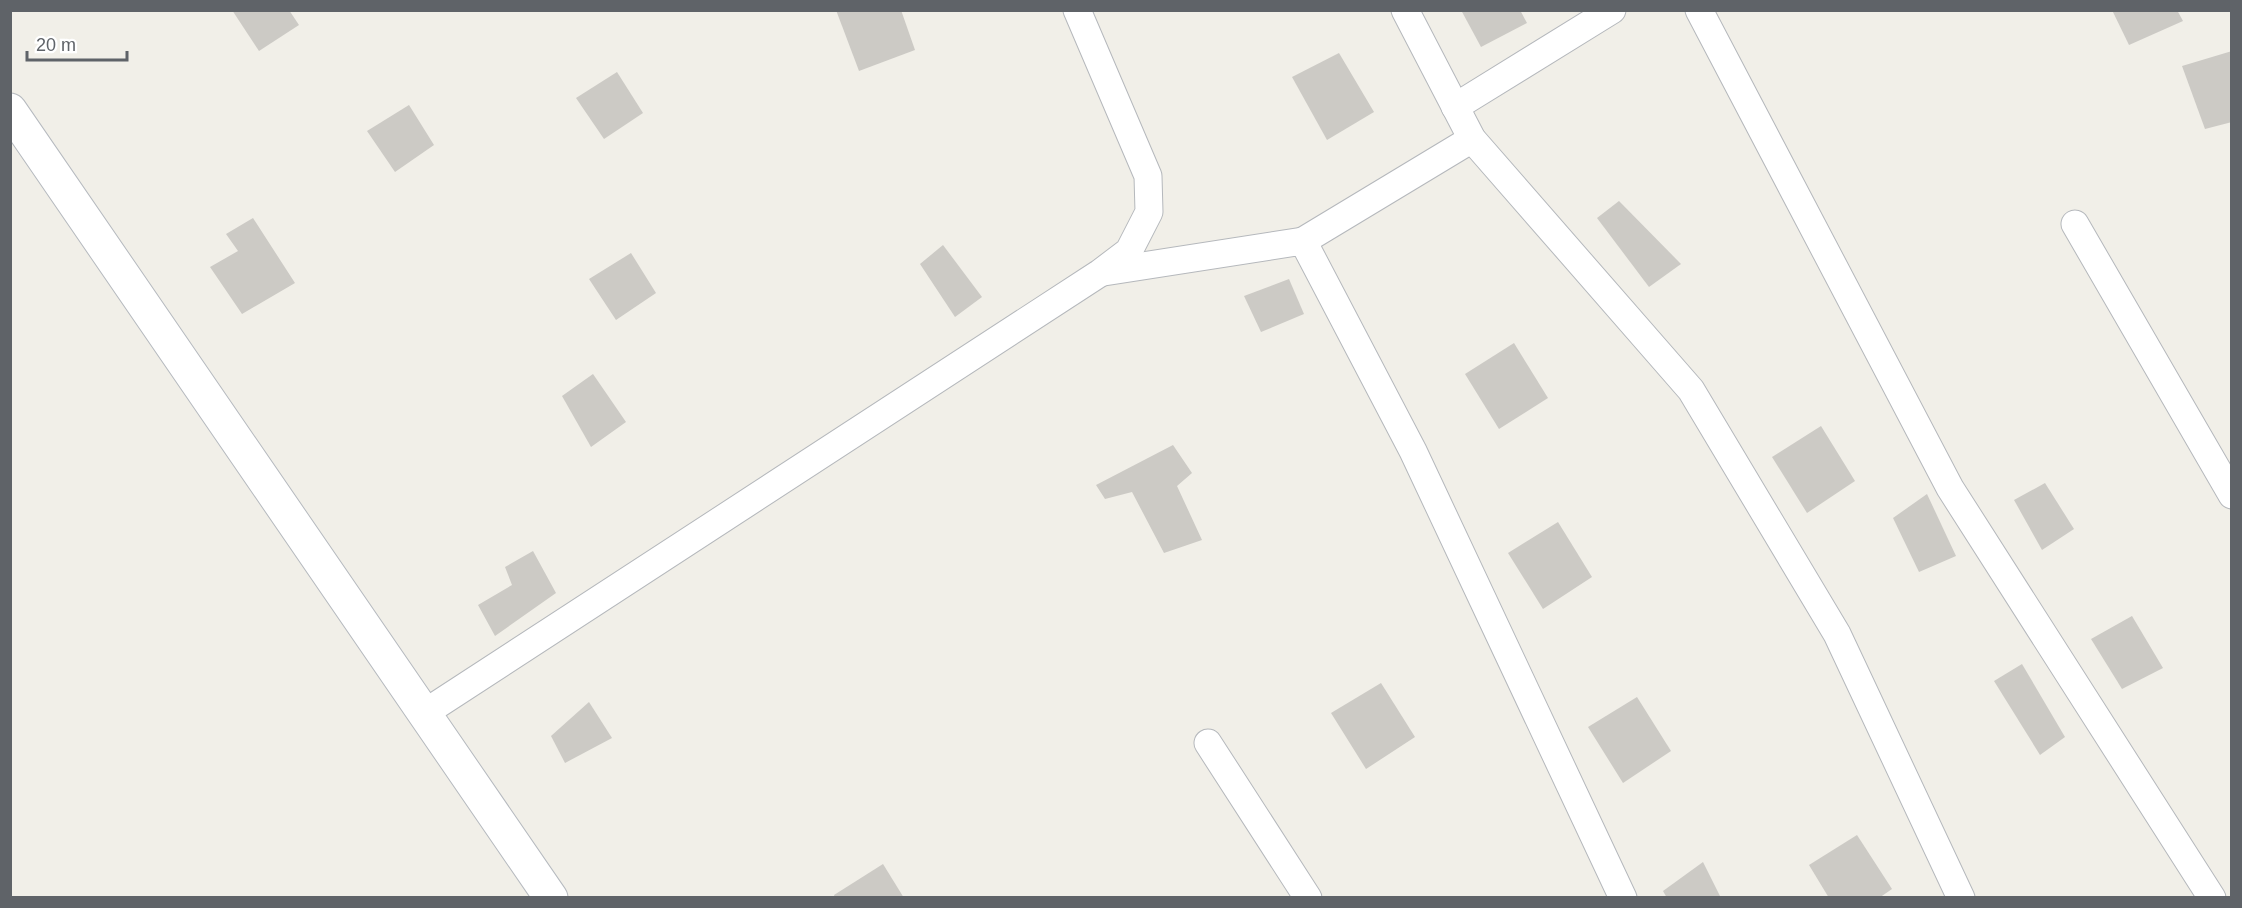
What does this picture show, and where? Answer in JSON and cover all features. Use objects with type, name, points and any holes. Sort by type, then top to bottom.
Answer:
[{"type":"street","points":[[423,714],[1100,273],[1129,251],[1149,212],[1148,176],[1077,10]]},
{"type":"street","points":[[1405,10],[1472,139],[1690,390],[1837,634],[1960,897]]},
{"type":"street","points":[[1455,107],[1612,10]]},
{"type":"street","points":[[1698,10],[1950,488],[2212,897]]},
{"type":"street","points":[[10,110],[550,897]]},
{"type":"street","points":[[1100,273],[1303,241],[1472,139]]},
{"type":"street","points":[[2075,224],[2232,495]]},
{"type":"street","points":[[1303,241],[1413,451],[1623,897]]},
{"type":"street","points":[[1208,743],[1308,897]]},
{"type":"building","points":[[232,10],[289,10],[299,25],[259,51]]},
{"type":"building","points":[[836,10],[901,10],[915,50],[859,71]]},
{"type":"building","points":[[1461,10],[1520,10],[1527,23],[1481,47]]},
{"type":"building","points":[[2112,10],[2177,10],[2183,21],[2129,45]]},
{"type":"building","points":[[2232,51],[2232,122],[2205,129],[2182,66]]},
{"type":"building","points":[[1339,53],[1374,112],[1327,140],[1292,77]]},
{"type":"building","points":[[617,72],[643,113],[604,139],[576,98]]},
{"type":"building","points":[[409,105],[434,145],[395,172],[367,131]]},
{"type":"building","points":[[1619,201],[1681,264],[1649,287],[1597,218]]},
{"type":"building","points":[[253,218],[295,283],[242,314],[210,267],[238,251],[226,234]]},
{"type":"building","points":[[943,245],[982,297],[955,317],[920,264]]},
{"type":"building","points":[[631,253],[656,293],[616,320],[589,279]]},
{"type":"building","points":[[1289,279],[1304,314],[1261,332],[1244,296]]},
{"type":"building","points":[[1514,343],[1548,398],[1499,429],[1465,374]]},
{"type":"building","points":[[593,374],[626,422],[591,447],[562,396]]},
{"type":"building","points":[[1821,426],[1855,481],[1807,513],[1772,457]]},
{"type":"building","points":[[1173,445],[1192,473],[1177,486],[1202,540],[1164,553],[1132,492],[1105,499],[1096,485]]},
{"type":"building","points":[[2045,483],[2074,529],[2042,550],[2014,500]]},
{"type":"building","points":[[1927,494],[1956,556],[1919,572],[1893,518]]},
{"type":"building","points":[[1558,522],[1592,577],[1543,609],[1508,553]]},
{"type":"building","points":[[533,551],[556,593],[495,636],[478,605],[512,585],[505,567]]},
{"type":"building","points":[[2132,616],[2163,668],[2122,689],[2091,639]]},
{"type":"building","points":[[2022,664],[2065,737],[2040,755],[1994,681]]},
{"type":"building","points":[[1381,683],[1415,737],[1366,769],[1331,713]]},
{"type":"building","points":[[1637,697],[1671,751],[1623,783],[1588,727]]},
{"type":"building","points":[[589,702],[612,738],[565,763],[551,736]]},
{"type":"building","points":[[1857,835],[1892,889],[1879,898],[1829,898],[1809,865]]},
{"type":"building","points":[[1703,862],[1721,898],[1667,898],[1663,891]]},
{"type":"building","points":[[883,864],[904,898],[835,898],[834,895]]}]
